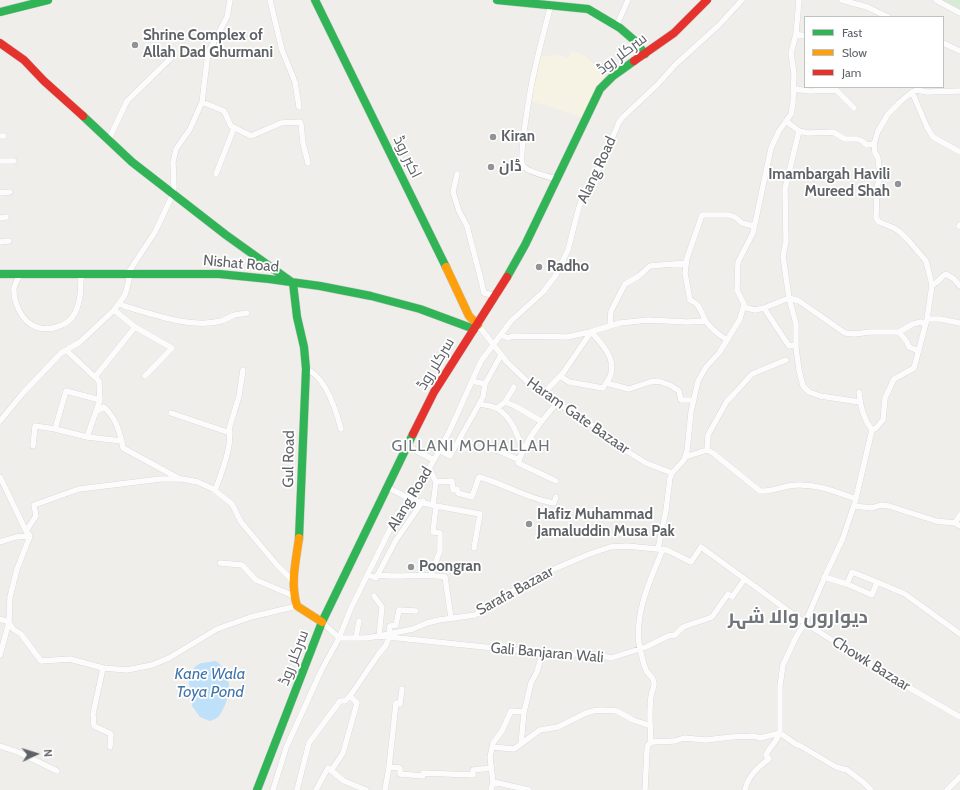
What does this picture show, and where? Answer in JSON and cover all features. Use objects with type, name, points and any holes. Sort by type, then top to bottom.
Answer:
[{"type":"street","points":[[0,12],[48,0]]},
{"type":"street","points":[[0,421],[48,366],[61,353],[80,342],[114,310],[125,295],[129,280],[128,273],[155,232],[173,194],[173,162],[176,149],[190,129],[202,102],[208,53],[227,17],[230,0]]},
{"type":"street","points":[[270,0],[282,50],[295,82],[299,106]]},
{"type":"street","name":"اکبر روڈ","points":[[315,0],[469,316],[476,327]]},
{"type":"street","points":[[497,0],[554,3],[588,9],[600,15],[640,45],[645,54]]},
{"type":"street","points":[[616,27],[628,0]]},
{"type":"street","name":"سرکلر روڈ","points":[[257,790],[322,622],[387,487],[434,392],[496,296],[525,245],[591,105],[600,90],[612,76],[674,33],[707,0]]},
{"type":"street","name":"Alang Road","points":[[273,790],[286,748],[321,671],[339,638],[351,608],[398,513],[412,500],[434,460],[481,361],[511,320],[543,292],[556,275],[568,250],[579,207],[584,194],[603,160],[619,122],[675,65],[720,25],[742,0]]},
{"type":"street","points":[[645,790],[647,750],[648,745],[651,743],[651,697],[654,681],[653,677],[648,674],[646,670],[640,649],[638,636],[640,615],[649,584],[662,550],[670,478],[672,473],[685,457],[693,400],[698,381],[704,369],[727,340],[740,318],[744,304],[737,290],[738,262],[753,233],[771,148],[779,131],[791,114],[794,89],[791,53],[796,34],[799,0]]},
{"type":"street","points":[[842,0],[867,7],[886,16]]},
{"type":"street","points":[[936,0],[960,13]]},
{"type":"street","points":[[554,3],[534,74],[521,162],[528,170],[557,179]]},
{"type":"street","points":[[796,34],[804,36]]},
{"type":"street","points":[[0,43],[24,60],[44,81],[109,139],[132,162],[226,235],[293,283]]},
{"type":"street","points":[[944,43],[960,51]]},
{"type":"street","points":[[109,139],[127,101],[172,57]]},
{"type":"street","points":[[794,89],[810,91],[836,89],[854,108]]},
{"type":"street","points":[[745,790],[748,779],[762,764],[769,759],[766,755],[777,740],[780,733],[780,686],[783,665],[796,637],[805,623],[824,577],[843,538],[856,499],[872,430],[876,428],[883,420],[884,398],[894,379],[914,368],[926,322],[932,285],[926,261],[900,232],[879,222],[876,218],[877,188],[880,175],[878,158],[875,153],[874,144],[878,131],[888,114],[912,92],[917,90],[927,92],[960,91]]},
{"type":"street","points":[[912,92],[927,128],[933,137],[960,152]]},
{"type":"street","points":[[202,102],[224,111],[231,126],[251,136],[281,123],[300,122],[308,163]]},
{"type":"street","points":[[786,121],[799,131],[808,134],[833,132],[845,140],[857,139],[867,145],[874,144]]},
{"type":"street","points":[[216,174],[234,128]]},
{"type":"street","points":[[799,131],[785,194],[786,241],[783,256],[789,298],[796,324],[798,370],[803,386],[809,392],[820,396],[860,402]]},
{"type":"street","points":[[0,162],[14,160]]},
{"type":"street","points":[[457,174],[453,192],[459,211],[467,226],[484,293],[496,296]]},
{"type":"street","points":[[0,193],[10,192]]},
{"type":"street","points":[[727,340],[716,332],[706,321],[696,303],[690,300],[685,273],[686,263],[702,215],[729,215],[735,217],[742,223],[754,226]]},
{"type":"street","points":[[0,242],[9,241]]},
{"type":"street","points":[[610,326],[611,312],[625,284],[639,276],[650,266],[686,263]]},
{"type":"street","name":"Nishat Road","points":[[0,274],[219,274],[293,283],[362,294],[420,309],[476,327]]},
{"type":"street","points":[[20,274],[14,287],[15,302],[21,314],[32,325],[45,329],[55,328],[65,324],[75,313],[80,292],[81,274]]},
{"type":"street","points":[[932,285],[938,282],[946,274],[954,279],[960,286]]},
{"type":"street","name":"Gul Road","points":[[293,283],[297,317],[304,347],[306,369],[300,530],[293,581],[294,596],[297,606]]},
{"type":"street","points":[[743,307],[755,310],[789,298],[798,301],[845,333],[854,334],[871,332],[899,332],[913,324],[940,319],[960,323]]},
{"type":"street","points":[[119,303],[124,306],[161,317],[197,323],[221,321],[234,315],[247,313]]},
{"type":"street","points":[[764,308],[788,346],[796,345]]},
{"type":"street","points":[[114,310],[136,327],[172,348],[145,376]]},
{"type":"street","points":[[500,335],[508,338],[513,336],[567,337],[592,332],[620,323],[648,320],[687,322],[706,321]]},
{"type":"street","points":[[95,377],[136,327]]},
{"type":"street","name":"Haram Gate Bazaar","points":[[476,327],[494,345],[507,362],[543,394],[613,438],[626,450],[646,463],[672,473]]},
{"type":"street","points":[[543,394],[560,376],[592,332]]},
{"type":"street","points":[[560,376],[569,382],[603,388],[610,378],[611,371],[608,353],[592,332]]},
{"type":"street","points":[[899,332],[909,347],[919,351]]},
{"type":"street","points":[[66,350],[99,381],[100,400],[87,437]]},
{"type":"street","points":[[439,450],[450,456],[483,397],[485,384],[501,355]]},
{"type":"street","points":[[707,450],[708,435],[727,401],[752,374],[786,360]]},
{"type":"street","points":[[306,369],[311,371],[324,386],[335,408],[341,429]]},
{"type":"street","points":[[215,490],[226,456],[230,433],[229,429],[239,396],[243,370]]},
{"type":"street","points":[[472,381],[485,384]]},
{"type":"street","points":[[606,383],[629,389],[650,382],[658,382],[670,385],[680,392],[681,400],[693,400]]},
{"type":"street","points":[[497,408],[505,402],[514,387]]},
{"type":"street","points":[[55,429],[66,391],[100,400]]},
{"type":"street","points":[[859,392],[860,402],[867,424],[872,430]]},
{"type":"street","points":[[505,402],[541,421]]},
{"type":"street","points":[[556,481],[518,463],[522,450],[541,421],[557,403]]},
{"type":"street","points":[[479,404],[497,408],[513,427],[522,450]]},
{"type":"street","points":[[97,410],[104,407],[112,414],[119,431],[123,448],[182,480]]},
{"type":"street","points":[[171,412],[230,433]]},
{"type":"street","points":[[33,446],[35,426],[55,429],[87,437],[122,441]]},
{"type":"street","points":[[408,446],[434,460]]},
{"type":"street","points":[[486,448],[499,451],[519,460]]},
{"type":"street","points":[[685,457],[707,450],[713,453],[760,491],[797,485],[813,485],[856,499]]},
{"type":"street","points":[[429,468],[436,482],[433,532],[440,533],[440,551],[431,574]]},
{"type":"street","points":[[0,477],[26,531],[30,536]]},
{"type":"street","points":[[436,482],[452,481],[453,490],[457,489],[458,493],[472,497],[479,477],[493,481],[533,499],[554,503],[556,497]]},
{"type":"street","points":[[26,531],[36,516],[34,505],[79,489],[161,479],[198,482],[215,490],[232,504],[241,522],[293,581]]},
{"type":"street","points":[[387,487],[412,500],[423,501],[435,505],[480,514],[474,548]]},
{"type":"street","points":[[368,575],[376,578],[398,537],[423,501]]},
{"type":"street","points":[[854,506],[872,508],[881,505],[889,506],[936,521],[958,525],[960,515]]},
{"type":"street","points":[[389,532],[398,537]]},
{"type":"street","points":[[0,542],[16,537],[30,536]]},
{"type":"street","points":[[0,655],[9,622],[10,597],[17,570],[30,536]]},
{"type":"street","name":"Sarafa Bazaar","points":[[339,638],[366,638],[389,635],[413,629],[427,623],[475,615],[533,578],[610,547],[627,546],[662,550]]},
{"type":"street","name":"Chowk Bazaar","points":[[662,550],[691,562],[701,547],[744,580],[805,623],[889,676],[960,717]]},
{"type":"street","points":[[220,564],[242,565],[256,580],[294,596]]},
{"type":"street","points":[[847,584],[852,572],[905,594],[960,634]]},
{"type":"street","points":[[377,575],[395,577],[431,574],[445,577],[451,618]]},
{"type":"street","points":[[824,577],[847,584],[872,595],[877,582]]},
{"type":"street","name":"Gali Banjaran Wali","points":[[389,635],[523,651],[549,656],[555,654],[581,654],[599,655],[611,658],[640,649],[668,636],[675,635],[683,628],[712,617],[728,594],[732,597],[744,580]]},
{"type":"street","points":[[374,596],[382,607],[379,636]]},
{"type":"street","points":[[0,619],[9,622],[13,629],[21,634],[41,661],[70,659],[103,668],[127,670],[152,665],[169,658],[217,629],[251,617],[297,606],[322,622],[339,638]]},
{"type":"street","points":[[296,790],[309,743],[340,701],[345,701],[350,696],[386,645],[390,626],[396,625],[399,610],[416,611]]},
{"type":"street","points":[[356,638],[359,621]]},
{"type":"street","points":[[521,744],[524,712],[531,683],[537,672],[542,654]]},
{"type":"street","points":[[103,668],[93,714],[94,726],[111,734],[110,747]]},
{"type":"street","points":[[385,790],[389,768],[396,703],[400,704],[402,689]]},
{"type":"street","points":[[331,771],[343,753],[357,703],[350,696]]},
{"type":"street","points":[[491,790],[493,782],[490,757],[493,743],[502,731],[511,711],[524,712]]},
{"type":"street","points":[[492,747],[514,749],[540,730],[558,727],[593,711],[617,711],[633,720],[651,726]]},
{"type":"street","points":[[651,743],[675,741],[684,738],[706,740],[754,736],[760,738],[780,733],[797,745],[799,744],[836,767],[847,770],[871,790]]},
{"type":"street","points":[[0,746],[18,752],[57,772]]},
{"type":"street","points":[[316,790],[328,768],[344,780],[366,790]]},
{"type":"street","points":[[389,768],[400,768],[400,774],[423,776],[423,773],[473,775],[473,770],[491,768]]},
{"type":"street","points":[[947,790],[960,776]]},
{"type":"street","points":[[493,782],[529,790]]},
{"type":"shaded area","points":[[572,51],[584,55],[609,80],[585,118],[529,100],[537,59],[544,56],[559,55],[568,58]]},
{"type":"green space","points":[[936,0],[960,0],[960,13]]},
{"type":"water","name":"Kane Wala Toya Pond","points":[[216,661],[228,677],[229,690],[226,703],[220,714],[217,718],[210,721],[200,717],[192,706],[194,693],[191,690],[189,679],[191,672],[197,665]]},
{"type":"traffic: fast","points":[[0,12],[48,0]]},
{"type":"traffic: fast","points":[[315,0],[446,267]]},
{"type":"traffic: fast","points":[[497,0],[588,9],[620,28],[635,41],[645,54]]},
{"type":"traffic: fast","points":[[507,277],[525,245],[600,89],[613,76],[634,61]]},
{"type":"traffic: fast","points":[[83,116],[132,162],[226,235],[293,283],[297,317],[304,347],[306,369],[299,538]]},
{"type":"traffic: fast","points":[[0,274],[219,274],[269,279],[320,286],[371,296],[420,309],[474,329]]},
{"type":"traffic: fast","points":[[257,790],[322,622],[413,434]]},
{"type":"traffic: slow","points":[[446,267],[469,316],[478,325]]},
{"type":"traffic: slow","points":[[299,538],[294,580],[297,606],[322,622]]},
{"type":"traffic: jam","points":[[634,61],[674,33],[707,0]]},
{"type":"traffic: jam","points":[[0,43],[24,60],[44,81],[83,116]]},
{"type":"traffic: jam","points":[[413,434],[434,392],[507,277]]},
{"type":"place","name":"Shrine Complex of Allah Dad Ghurmani","points":[[135,45]]},
{"type":"place","name":"Kiran","points":[[493,137]]},
{"type":"place","name":"ڈان","points":[[491,167]]},
{"type":"place","name":"Imambargah Havili Mureed Shah","points":[[898,184]]},
{"type":"place","name":"Radho","points":[[539,267]]},
{"type":"place","name":"Hafiz Muhammad Jamaluddin Musa Pak","points":[[529,524]]},
{"type":"place","name":"Poongran","points":[[411,567]]},
{"type":"district","name":"GILLANI MOHALLAH","points":[[471,446]]},
{"type":"district","name":"دیواروں والا شہر","points":[[798,617]]}]
